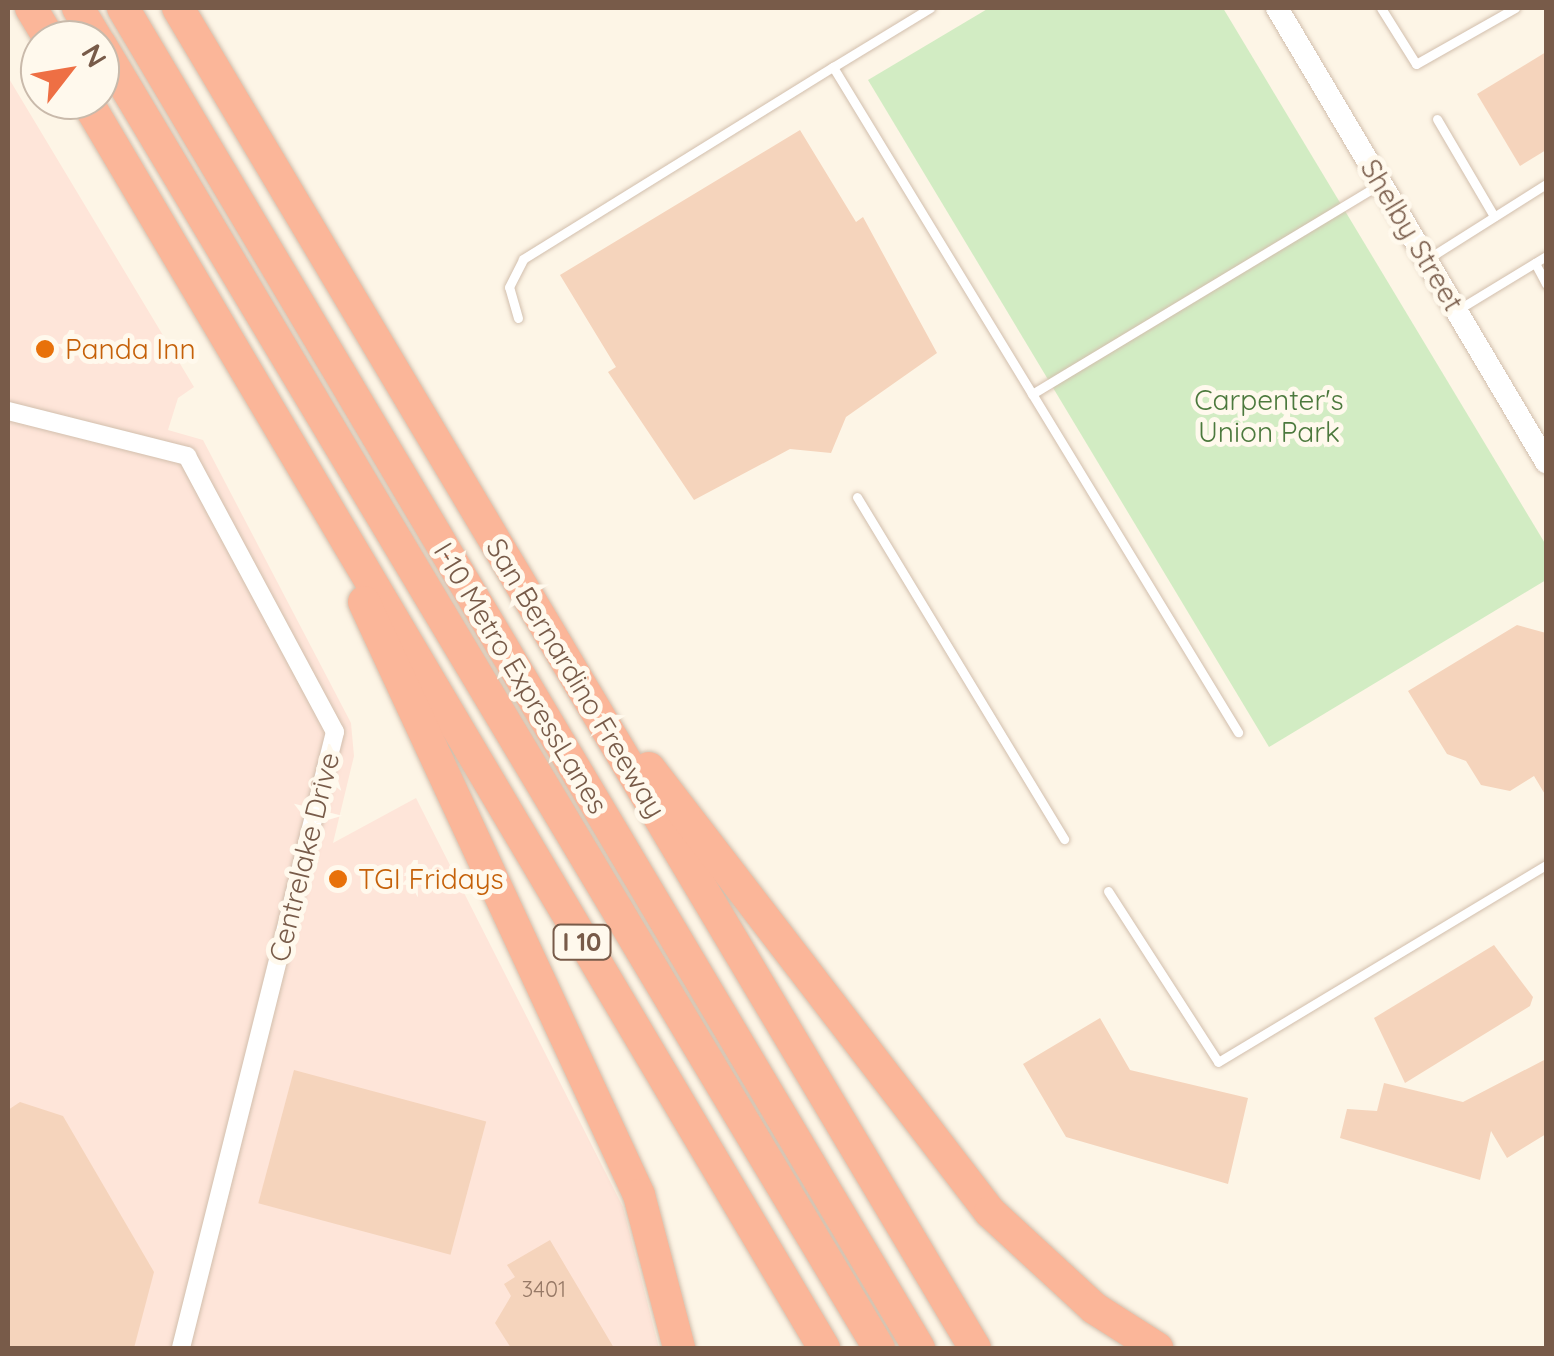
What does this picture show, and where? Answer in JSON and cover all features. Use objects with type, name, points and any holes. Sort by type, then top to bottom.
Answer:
[{"type":"highway","name":"I-10 Metro ExpressLanes","points":[[123,8],[919,1348]]},
{"type":"highway","name":"San Bernardino Freeway","points":[[178,8],[975,1348]]},
{"type":"highway","name":"I-10 Metro ExpressLanes","points":[[120,77],[879,1348]]},
{"type":"highway","name":"I 10","points":[[98,120],[824,1348]]},
{"type":"highway","points":[[341,536],[384,662],[646,1212],[679,1348]]},
{"type":"highway","points":[[571,670],[990,1212],[1094,1308],[1156,1348]]},
{"type":"street","name":"Shelby Street","points":[[1277,8],[1544,453]]},
{"type":"street","name":"Centrelake Drive","points":[[8,411],[187,456],[335,732],[181,1348]]},
{"type":"lane","points":[[518,318],[509,286],[523,260],[930,8]]},
{"type":"lane","points":[[1382,8],[1416,64],[1515,8]]},
{"type":"lane","points":[[833,67],[1238,732]]},
{"type":"lane","points":[[1437,119],[1494,216]]},
{"type":"lane","points":[[1032,394],[1382,184]]},
{"type":"lane","points":[[1426,260],[1546,184]]},
{"type":"lane","points":[[1457,310],[1546,256]]},
{"type":"lane","points":[[1534,263],[1546,284]]},
{"type":"lane","points":[[857,497],[1064,840]]},
{"type":"lane","points":[[1108,891],[1218,1062],[1546,865]]},
{"type":"shaded area","points":[[8,77],[20,97],[20,120],[34,120],[194,387],[178,398],[168,430],[203,440],[351,723],[354,756],[333,843],[416,798],[623,1207],[659,1348],[8,1348]]},
{"type":"green space","name":"Carpenter's Union Park","points":[[989,8],[1223,8],[1546,545],[1546,580],[1269,747],[868,80]]},
{"type":"building","points":[[1546,52],[1546,150],[1520,166],[1477,94]]},
{"type":"building","points":[[800,130],[856,222],[863,217],[937,353],[846,417],[831,453],[790,449],[694,500],[608,372],[616,367],[560,275]]},
{"type":"building","points":[[1517,625],[1546,633],[1546,796],[1534,776],[1510,791],[1481,785],[1466,761],[1447,754],[1408,691]]},
{"type":"building","points":[[1494,945],[1533,997],[1530,1006],[1405,1083],[1374,1018]]},
{"type":"building","points":[[1100,1018],[1130,1070],[1248,1098],[1228,1184],[1066,1137],[1023,1064]]},
{"type":"building","points":[[1546,1059],[1546,1134],[1507,1158],[1491,1131],[1480,1180],[1340,1138],[1347,1109],[1377,1111],[1384,1083],[1463,1102]]},
{"type":"building","points":[[294,1070],[486,1122],[451,1255],[258,1203]]},
{"type":"building","points":[[20,1102],[63,1116],[154,1272],[134,1348],[8,1348],[8,1110]]},
{"type":"building","points":[[550,1240],[614,1348],[511,1348],[495,1323],[511,1296],[504,1284],[515,1277],[507,1265]]},
{"type":"place","name":"Panda Inn","points":[[45,349]]},
{"type":"place","name":"TGI Fridays","points":[[338,879]]}]
